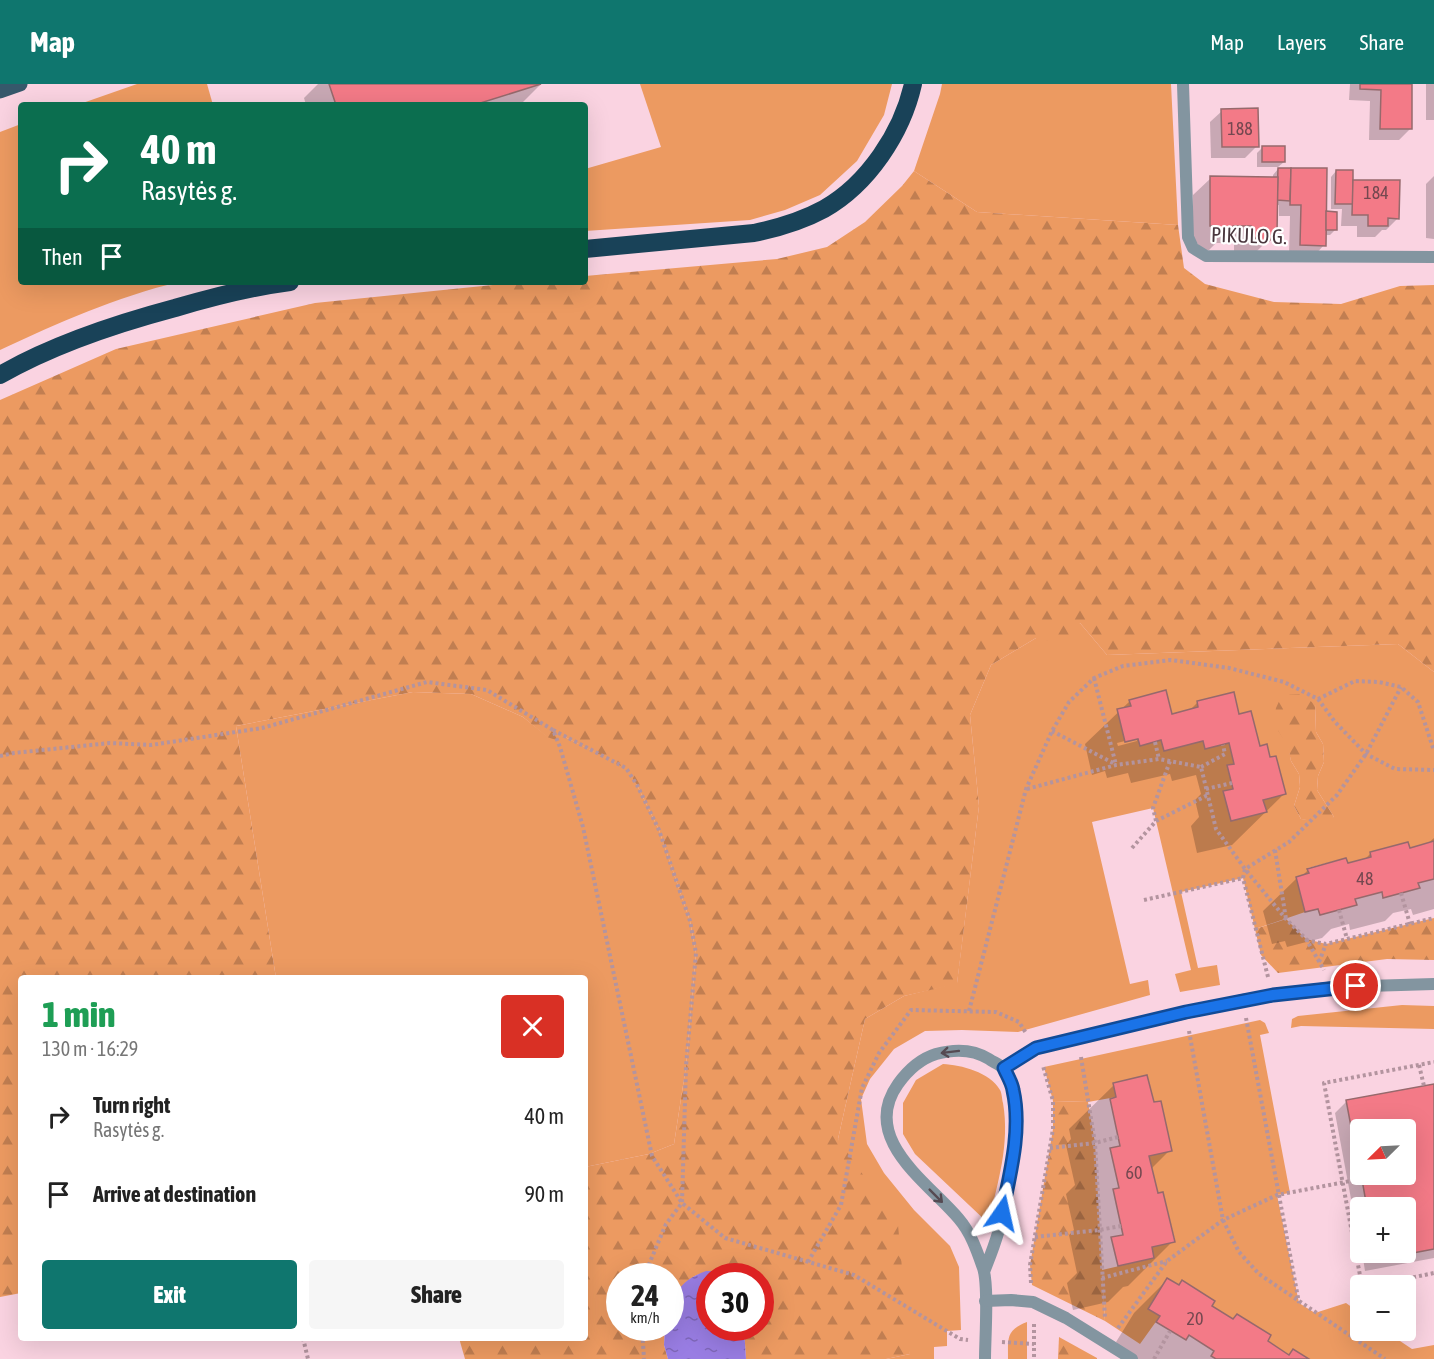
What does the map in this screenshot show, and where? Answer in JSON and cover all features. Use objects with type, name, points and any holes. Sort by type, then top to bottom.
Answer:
[{"type":"highway","points":[[588,249],[754,233],[779,227],[823,209],[841,198],[876,163],[892,137],[910,97],[913,84]]},
{"type":"highway","points":[[0,375],[74,340],[138,318],[214,297],[275,285]]},
{"type":"main road","points":[[0,91],[20,84]]},
{"type":"street","name":"PIKULO G.","points":[[1183,84],[1188,237],[1193,248],[1206,256],[1434,256]]},
{"type":"street","points":[[1004,1068],[1036,1048],[1242,1000],[1334,987],[1434,984]]},
{"type":"street","points":[[984,1272],[998,1232],[1013,1154],[1016,1114],[1013,1088],[1004,1068],[980,1053],[951,1050],[923,1058],[904,1075],[893,1090],[887,1111],[888,1133],[898,1154],[914,1174],[960,1220],[974,1243],[984,1272],[985,1359]]},
{"type":"street","points":[[985,1301],[1033,1302],[1066,1318],[1132,1359]]},
{"type":"path","points":[[808,1262],[841,1205],[862,1088],[879,1053],[911,1010],[969,1011],[1026,789],[1052,731],[1069,702],[1094,678],[1123,666],[1171,660],[1229,668],[1284,682],[1318,699],[1335,722],[1366,754],[1395,769],[1434,770]]},
{"type":"path","points":[[1094,678],[1116,765]]},
{"type":"path","points":[[1318,699],[1355,681],[1379,682],[1401,687],[1418,702],[1434,751]]},
{"type":"path","points":[[0,756],[110,742],[151,746],[262,728],[427,682],[487,690],[553,730],[626,768],[637,784],[659,830],[690,921],[696,953],[686,1066],[682,1203],[666,1224],[650,1263]]},
{"type":"path","points":[[1273,995],[1243,878],[1245,869],[1288,842],[1337,795],[1366,754],[1401,687]]},
{"type":"path","points":[[553,730],[583,827],[652,1156],[682,1203],[725,1238],[854,1275],[960,1339]]},
{"type":"path","points":[[1052,731],[1116,765]]},
{"type":"path","points":[[1155,742],[1159,759]]},
{"type":"path","points":[[1026,789],[1116,765],[1159,759],[1201,766],[1225,754],[1222,745]]},
{"type":"path","points":[[1156,821],[1153,808],[1170,761]]},
{"type":"path","points":[[1201,766],[1216,829],[1245,869],[1286,919],[1306,939],[1334,987]]},
{"type":"path","points":[[1206,789],[1232,783]]},
{"type":"path","points":[[1132,848],[1156,821],[1208,795]]},
{"type":"path","points":[[1275,850],[1286,919]]},
{"type":"path","points":[[1144,900],[1243,878]]},
{"type":"path","points":[[1401,893],[1410,924]]},
{"type":"path","points":[[1338,910],[1347,939]]},
{"type":"path","points":[[1306,939],[1326,944],[1434,918]]},
{"type":"path","points":[[1319,962],[1326,944]]},
{"type":"path","points":[[1242,1000],[1299,1303]]},
{"type":"path","points":[[1186,1012],[1223,1220],[1239,1252],[1259,1274],[1384,1359]]},
{"type":"path","points":[[1078,1039],[1095,1143],[1106,1343]]},
{"type":"path","points":[[1360,1275],[1324,1083],[1434,1062]]},
{"type":"path","points":[[1419,1065],[1424,1086]]},
{"type":"path","points":[[1050,1148],[1095,1143],[1118,1137]]},
{"type":"path","points":[[1106,1343],[1167,1261],[1223,1220],[1277,1195],[1350,1181]]},
{"type":"path","points":[[1035,1237],[1121,1226]]},
{"type":"path","points":[[1102,1278],[1167,1261]]},
{"type":"path","points":[[1416,1277],[1434,1273]]},
{"type":"path","points":[[1154,1359],[1170,1330]]},
{"type":"path","points":[[304,1341],[308,1359]]},
{"type":"path","points":[[643,1341],[644,1359]]},
{"type":"green space","points":[[137,84],[207,84],[212,102],[86,102]]},
{"type":"green space","points":[[640,84],[892,84],[884,115],[857,161],[820,195],[785,210],[750,220],[588,231],[588,168],[661,147]]},
{"type":"green space","points":[[942,84],[1171,84],[1178,225],[977,212],[914,171]]},
{"type":"green space","points":[[18,125],[18,285],[168,285],[110,303],[0,350],[0,132]]},
{"type":"green space","points":[[914,171],[977,212],[1178,225],[1184,268],[1205,284],[1274,302],[1341,304],[1400,286],[1434,285],[1434,672],[1398,644],[1107,655],[1080,623],[1068,645],[1036,638],[991,665],[970,715],[979,806],[957,984],[904,996],[865,1019],[838,1139],[898,1225],[910,1354],[886,1359],[746,1359],[745,1341],[774,1341],[774,1263],[696,1263],[696,1276],[684,1285],[684,1263],[606,1263],[606,1341],[664,1341],[668,1359],[465,1359],[460,1341],[588,1341],[588,1166],[649,1154],[674,1144],[686,1066],[696,953],[690,921],[659,830],[637,785],[625,768],[563,736],[556,740],[547,737],[523,717],[471,694],[413,692],[236,726],[276,975],[18,975],[18,1294],[0,1297],[0,400],[116,349],[315,303],[493,285],[588,285],[588,276],[777,259],[827,247],[865,222]]},
{"type":"green space","points":[[1080,623],[1107,655],[1398,644],[1434,672],[1434,841],[1410,848],[1408,842],[1370,852],[1371,857],[1348,863],[1346,858],[1308,868],[1309,873],[1296,877],[1305,912],[1255,929],[1243,878],[1181,892],[1198,968],[1217,965],[1220,985],[1180,992],[1175,974],[1191,970],[1153,808],[1092,822],[1130,984],[1148,980],[1150,995],[1018,1032],[925,1031],[894,1049],[870,1079],[861,1099],[867,1144],[884,1173],[914,1210],[950,1246],[959,1267],[961,1330],[947,1331],[947,1346],[934,1347],[934,1359],[886,1359],[910,1354],[838,1139],[865,1019],[904,996],[957,983],[979,806],[970,715],[991,665],[1036,638]],"holes":[[[1315,704],[1316,732],[1323,744],[1324,762],[1318,776],[1317,790],[1334,817],[1301,819],[1294,806],[1300,787],[1299,774],[1291,761],[1288,744]]]},
{"type":"green space","points":[[413,692],[471,694],[523,717],[548,737],[563,736],[626,768],[659,830],[690,921],[696,953],[686,1066],[674,1144],[649,1154],[588,1166],[588,975],[276,975],[236,726]]},
{"type":"green space","points":[[1300,694],[1315,704],[1316,732],[1323,744],[1324,762],[1318,776],[1317,790],[1334,817],[1324,823],[1301,819],[1294,806],[1300,787],[1299,774],[1291,761],[1287,744],[1273,723],[1282,695]]},
{"type":"green space","points":[[1434,918],[1434,960],[1387,959],[1278,973],[1261,955],[1255,929],[1286,919],[1306,939],[1326,944]]},
{"type":"green space","points":[[1402,1005],[1434,1006],[1434,1029],[1301,1026],[1291,1028],[1292,1019],[1298,1016]]},
{"type":"green space","points":[[1260,1020],[1265,1023],[1269,1033],[1260,1035],[1290,1193],[1277,1195],[1299,1303],[1315,1313],[1346,1303],[1350,1306],[1350,1341],[1400,1341],[1412,1349],[1434,1345],[1434,1359],[1309,1359],[1293,1349],[1289,1355],[1268,1341],[1271,1335],[1237,1314],[1233,1319],[1212,1306],[1214,1301],[1182,1280],[1179,1285],[1167,1278],[1148,1309],[1160,1316],[1140,1344],[1105,1321],[1102,1270],[1154,1258],[1152,1247],[1175,1241],[1163,1192],[1158,1193],[1149,1156],[1161,1101],[1154,1102],[1147,1076],[1116,1097],[1088,1102],[1053,1101],[1044,1067]]},
{"type":"green space","points":[[943,1064],[966,1068],[982,1074],[995,1084],[1001,1093],[1005,1118],[1004,1148],[988,1223],[915,1154],[903,1134],[903,1103],[916,1080]]},
{"type":"green space","points":[[1053,1101],[1088,1102],[1095,1143],[1105,1321],[1032,1285],[1030,1265],[1053,1129]]},
{"type":"green space","points":[[1027,1322],[1027,1359],[1008,1359],[1008,1345],[1012,1332]]},
{"type":"green space","points":[[1059,1337],[1097,1358],[1097,1359],[1058,1359]]},
{"type":"water","points":[[696,1275],[696,1341],[745,1341],[746,1359],[668,1359],[664,1341],[684,1341],[684,1284]]},
{"type":"building","points":[[329,84],[541,84],[484,102],[335,102]]},
{"type":"building","points":[[1360,84],[1412,84],[1412,129],[1380,129],[1381,90],[1360,89]]},
{"type":"building","points":[[1258,108],[1259,147],[1222,147],[1221,109]]},
{"type":"building","points":[[1262,146],[1285,146],[1285,162],[1262,162]]},
{"type":"building","points":[[1278,168],[1291,168],[1290,201],[1277,200]]},
{"type":"building","points":[[1291,168],[1327,168],[1326,246],[1300,245],[1301,205],[1290,205]]},
{"type":"building","points":[[1336,170],[1353,170],[1353,204],[1335,204]]},
{"type":"building","points":[[1210,176],[1278,177],[1277,233],[1269,241],[1258,241],[1251,233],[1251,226],[1233,226],[1228,233],[1220,233],[1215,226],[1210,226]]},
{"type":"building","points":[[1353,180],[1400,180],[1399,219],[1388,218],[1388,226],[1368,226],[1368,215],[1352,215]]},
{"type":"building","points":[[1326,211],[1337,212],[1337,230],[1326,230]]},
{"type":"building","points":[[1166,690],[1172,714],[1198,707],[1197,701],[1234,692],[1239,714],[1251,711],[1260,746],[1267,744],[1270,757],[1276,756],[1286,794],[1263,800],[1267,812],[1231,821],[1223,791],[1233,789],[1227,765],[1234,764],[1229,743],[1205,749],[1203,741],[1164,751],[1161,740],[1140,746],[1138,739],[1125,742],[1117,709],[1131,706],[1129,700]]},
{"type":"building","points":[[1434,841],[1434,879],[1418,883],[1420,888],[1383,898],[1382,892],[1355,899],[1357,905],[1320,915],[1318,909],[1305,912],[1296,877],[1309,873],[1307,869],[1346,858],[1348,863],[1371,857],[1370,852],[1408,842],[1410,848]]},
{"type":"building","points":[[1147,1075],[1154,1102],[1161,1101],[1172,1151],[1149,1156],[1158,1193],[1163,1192],[1175,1242],[1152,1247],[1154,1258],[1118,1266],[1111,1237],[1123,1235],[1113,1189],[1119,1188],[1110,1148],[1120,1146],[1110,1099],[1116,1097],[1113,1083]]},
{"type":"building","points":[[1434,1084],[1434,1249],[1416,1252],[1416,1197],[1365,1197],[1363,1185],[1416,1185],[1416,1119],[1350,1119],[1350,1121],[1346,1100]]},
{"type":"building","points":[[1167,1278],[1179,1285],[1182,1280],[1215,1301],[1212,1306],[1233,1319],[1237,1314],[1271,1335],[1268,1341],[1289,1355],[1293,1349],[1309,1359],[1216,1359],[1211,1356],[1214,1351],[1189,1335],[1186,1340],[1156,1322],[1160,1316],[1148,1309]]},
{"type":"route","points":[[1002,1213],[1013,1154],[1016,1114],[1013,1088],[1004,1068],[1036,1048],[1186,1012],[1273,995],[1356,986]]}]
